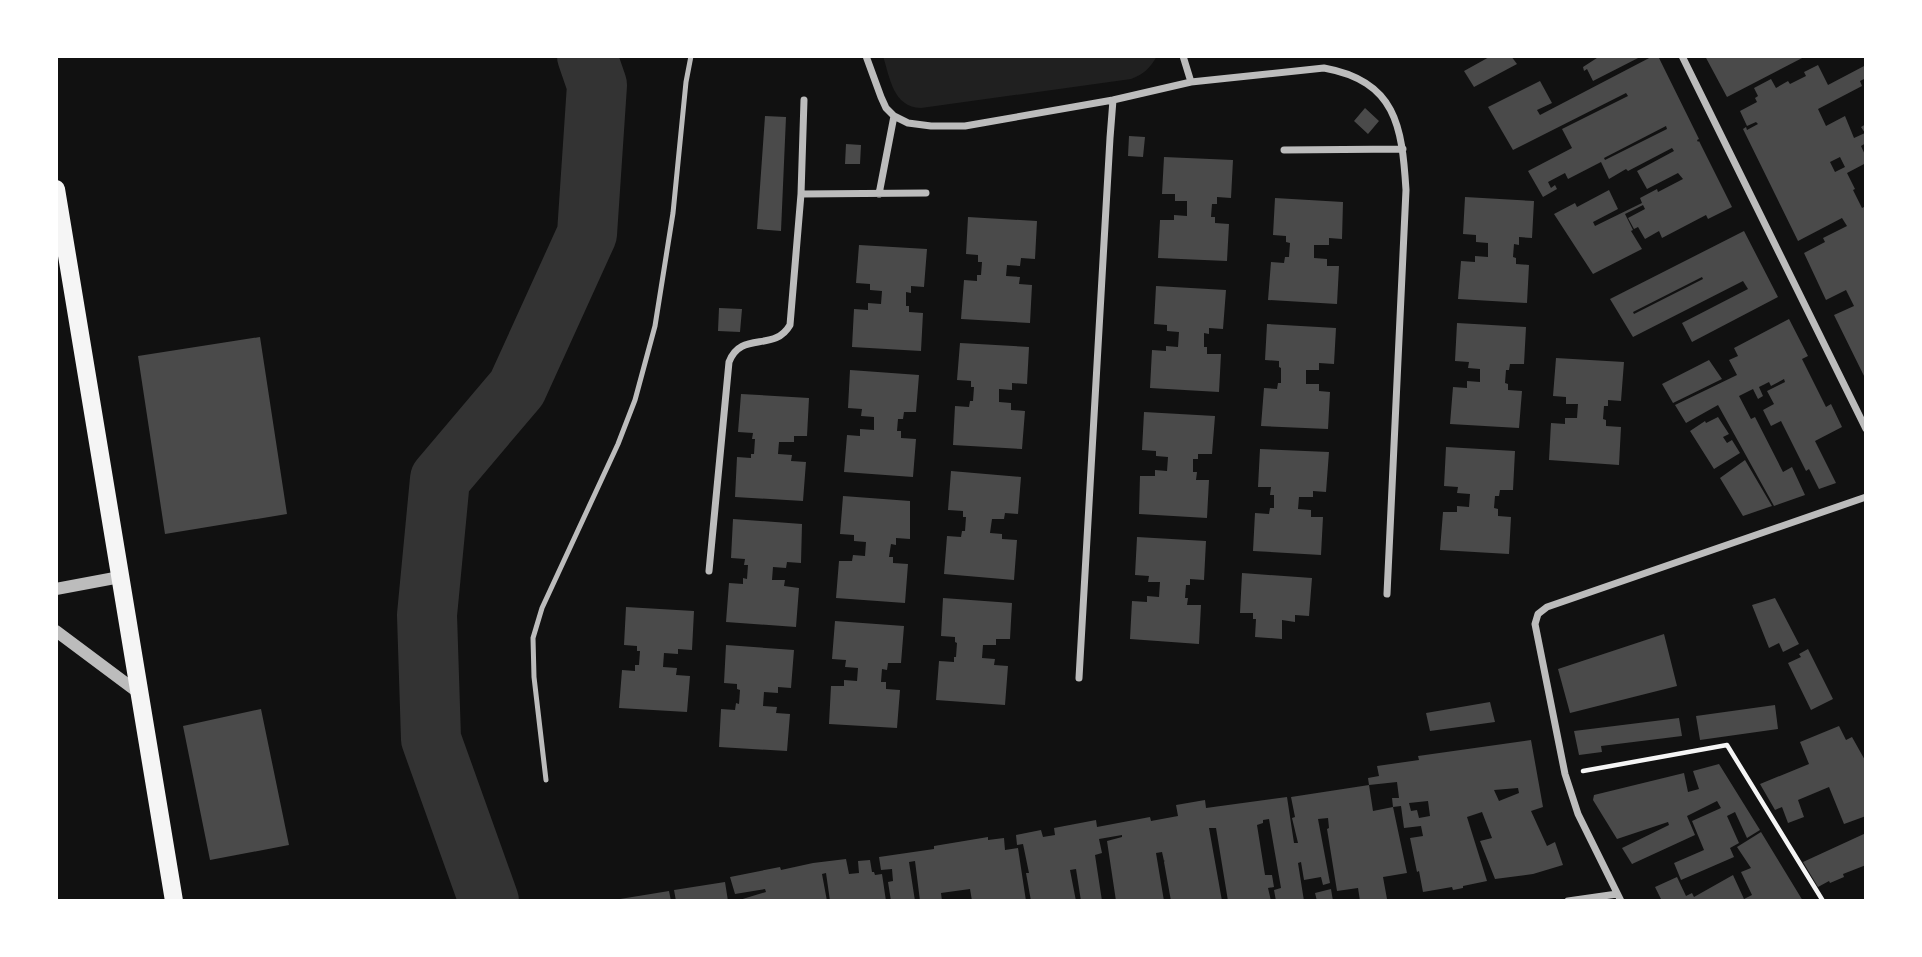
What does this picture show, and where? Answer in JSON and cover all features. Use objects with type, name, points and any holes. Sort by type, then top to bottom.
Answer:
[{"type":"main road","points":[[56,189],[174,901]]},
{"type":"street","points":[[866,56],[886,108],[894,116],[908,123],[931,126],[965,126],[1113,100],[1191,82],[1324,68],[1343,71],[1367,82],[1383,97],[1396,123],[1403,149],[1406,190],[1387,594]]},
{"type":"street","points":[[1183,56],[1191,82]]},
{"type":"street","points":[[1682,56],[1866,429]]},
{"type":"street","points":[[709,571],[729,362],[739,346],[781,337],[790,326],[804,100]]},
{"type":"street","points":[[1079,678],[1113,100]]},
{"type":"street","points":[[879,194],[894,116]]},
{"type":"street","points":[[1284,150],[1403,149]]},
{"type":"street","points":[[800,194],[926,193]]},
{"type":"street","points":[[1568,901],[1619,898],[1578,814],[1565,774],[1535,624],[1538,614],[1546,607],[1866,497]]},
{"type":"street","points":[[56,589],[120,578]]},
{"type":"street","points":[[56,631],[139,693]]},
{"type":"lane","points":[[547,780],[534,677],[533,638],[542,608],[618,444],[635,400],[655,326],[673,213],[691,56]]},
{"type":"path","points":[[1565,774],[1727,745],[1823,901]]},
{"type":"shaded area","points":[[883,56],[1157,56],[1146,70],[1131,79],[921,108],[904,103],[899,97],[894,90]]},
{"type":"building","points":[[1491,56],[1511,56],[1517,64],[1474,87],[1464,71]]},
{"type":"building","points":[[1600,56],[1642,56],[1593,81],[1583,67]]},
{"type":"building","points":[[1653,56],[1658,56],[1732,207],[1708,219],[1706,215],[1662,238],[1659,231],[1645,239],[1638,227],[1634,229],[1628,218],[1645,209],[1643,205],[1625,214],[1642,249],[1593,274],[1554,214],[1575,203],[1577,207],[1609,190],[1618,209],[1593,222],[1595,226],[1642,203],[1640,198],[1683,179],[1678,173],[1647,189],[1637,171],[1674,151],[1672,148],[1609,179],[1601,162],[1568,179],[1565,173],[1548,182],[1551,188],[1555,185],[1557,189],[1543,197],[1528,171],[1572,148],[1562,129],[1628,96],[1626,93],[1513,150],[1488,107],[1540,81],[1552,103],[1537,110],[1540,115]],"holes":[[[1666,126],[1667,129],[1605,160],[1604,158]]]},
{"type":"building","points":[[1705,56],[1806,56],[1727,97]]},
{"type":"building","points":[[1818,65],[1828,85],[1866,65],[1866,78],[1860,81],[1862,86],[1818,109],[1826,126],[1845,116],[1854,138],[1865,133],[1861,127],[1866,124],[1866,143],[1861,146],[1866,163],[1847,173],[1862,208],[1866,206],[1866,380],[1834,315],[1854,306],[1846,290],[1826,300],[1804,253],[1825,242],[1823,238],[1847,226],[1842,218],[1798,241],[1743,129],[1746,127],[1747,130],[1758,124],[1756,122],[1747,126],[1740,111],[1757,102],[1755,98],[1758,96],[1754,88],[1771,79],[1776,88],[1788,81],[1790,84],[1806,76],[1804,72]],"holes":[[[1840,157],[1845,167],[1835,172],[1830,162]]]},
{"type":"building","points":[[1365,108],[1379,121],[1368,134],[1354,121]]},
{"type":"building","points":[[765,116],[786,117],[781,231],[757,229]]},
{"type":"building","points":[[1129,136],[1145,137],[1143,157],[1128,156]]},
{"type":"building","points":[[846,144],[861,145],[860,164],[845,164]]},
{"type":"building","points":[[1164,157],[1233,160],[1231,198],[1217,197],[1217,204],[1212,204],[1211,217],[1215,217],[1215,223],[1229,224],[1227,261],[1158,258],[1160,220],[1174,220],[1174,215],[1187,216],[1187,201],[1175,201],[1175,194],[1162,194]]},
{"type":"building","points":[[1465,197],[1534,201],[1532,238],[1519,237],[1519,245],[1514,244],[1513,257],[1516,258],[1516,264],[1529,265],[1527,303],[1458,299],[1461,261],[1475,262],[1475,256],[1488,257],[1488,243],[1476,242],[1476,235],[1463,234]]},
{"type":"building","points":[[1275,198],[1343,202],[1342,239],[1329,238],[1329,245],[1314,245],[1314,258],[1327,259],[1327,266],[1339,266],[1337,304],[1268,300],[1271,262],[1284,263],[1285,257],[1289,257],[1290,243],[1286,242],[1286,236],[1273,235]]},
{"type":"building","points":[[968,217],[1037,221],[1035,259],[1021,258],[1020,266],[1007,265],[1006,276],[1020,277],[1019,284],[1032,285],[1030,323],[961,319],[964,280],[977,281],[977,275],[981,275],[982,262],[978,262],[978,255],[966,254]]},
{"type":"building","points":[[1744,231],[1778,297],[1692,342],[1682,323],[1748,289],[1743,281],[1633,337],[1610,299]],"holes":[[[1702,277],[1703,279],[1634,314],[1633,312]]]},
{"type":"building","points":[[859,245],[927,249],[924,287],[911,286],[911,293],[906,292],[909,312],[923,313],[921,351],[852,347],[854,309],[868,310],[868,303],[881,304],[882,291],[870,290],[870,284],[856,283]]},
{"type":"building","points":[[1156,286],[1226,290],[1223,329],[1209,328],[1209,334],[1204,333],[1207,354],[1221,354],[1219,392],[1150,388],[1152,350],[1166,351],[1166,346],[1178,347],[1179,332],[1167,331],[1167,325],[1154,324]]},
{"type":"building","points":[[719,308],[742,309],[740,332],[718,331]]},
{"type":"building","points":[[1789,319],[1808,356],[1802,359],[1826,407],[1831,404],[1842,427],[1815,441],[1836,483],[1819,489],[1809,469],[1806,471],[1781,421],[1771,426],[1763,410],[1774,404],[1767,391],[1785,382],[1784,379],[1771,386],[1769,382],[1759,387],[1763,396],[1758,399],[1753,389],[1739,396],[1751,419],[1755,417],[1783,472],[1792,467],[1805,495],[1774,506],[1718,405],[1686,423],[1675,405],[1737,375],[1729,360],[1738,356],[1734,348]]},
{"type":"building","points":[[1457,323],[1526,327],[1524,364],[1510,364],[1509,370],[1506,370],[1505,383],[1508,384],[1508,390],[1522,391],[1519,428],[1450,424],[1453,387],[1467,388],[1467,381],[1480,382],[1480,369],[1468,368],[1469,362],[1455,361]]},
{"type":"building","points":[[1267,324],[1336,328],[1334,364],[1319,363],[1319,370],[1306,370],[1306,384],[1319,384],[1319,391],[1330,392],[1328,429],[1261,426],[1264,388],[1277,389],[1278,383],[1281,383],[1279,361],[1265,360]]},
{"type":"building","points":[[260,337],[287,514],[165,534],[138,356]]},
{"type":"building","points":[[960,343],[1029,347],[1027,384],[1012,383],[1012,390],[999,389],[999,402],[1011,403],[1011,410],[1025,411],[1022,449],[953,445],[955,406],[969,407],[970,401],[973,401],[974,387],[971,387],[971,381],[957,380]]},
{"type":"building","points":[[1556,358],[1624,362],[1621,401],[1608,400],[1608,406],[1604,406],[1603,419],[1606,420],[1606,426],[1621,427],[1619,465],[1549,460],[1551,423],[1565,424],[1565,418],[1577,418],[1578,404],[1566,404],[1566,397],[1553,396]]},
{"type":"building","points":[[1709,360],[1722,379],[1673,403],[1662,384]]},
{"type":"building","points":[[850,370],[919,375],[916,412],[904,412],[903,419],[898,419],[897,431],[901,431],[901,438],[916,439],[913,477],[844,472],[847,435],[860,436],[860,429],[874,430],[874,417],[861,416],[862,409],[848,408]]},
{"type":"building","points":[[741,394],[809,398],[807,436],[794,436],[794,442],[779,442],[778,454],[792,455],[791,461],[806,462],[803,501],[735,497],[737,457],[751,458],[751,454],[754,454],[755,439],[752,439],[753,433],[738,432]]},
{"type":"building","points":[[1144,412],[1215,416],[1212,454],[1198,454],[1198,459],[1193,459],[1193,472],[1197,472],[1196,480],[1209,480],[1207,518],[1139,514],[1140,476],[1155,476],[1155,470],[1167,471],[1168,457],[1156,456],[1156,451],[1142,450]]},
{"type":"building","points":[[1718,417],[1729,434],[1723,437],[1727,443],[1732,440],[1740,453],[1714,469],[1690,431],[1705,421],[1706,423]]},
{"type":"building","points":[[1446,447],[1515,451],[1513,490],[1500,490],[1499,496],[1495,496],[1494,508],[1498,509],[1498,516],[1511,517],[1509,554],[1440,550],[1443,512],[1457,512],[1457,506],[1469,507],[1470,494],[1457,493],[1458,487],[1444,486]]},
{"type":"building","points":[[1260,449],[1329,452],[1326,492],[1313,491],[1313,497],[1299,497],[1298,509],[1311,510],[1311,517],[1323,517],[1321,555],[1253,551],[1255,513],[1269,514],[1270,508],[1274,508],[1274,495],[1270,495],[1271,487],[1258,487]]},
{"type":"building","points":[[1745,460],[1772,506],[1743,516],[1720,478]]},
{"type":"building","points":[[951,471],[1021,477],[1018,514],[1005,513],[1004,519],[992,519],[990,533],[1002,534],[1002,539],[1017,540],[1014,580],[944,574],[947,536],[961,537],[962,531],[965,531],[966,517],[963,517],[963,511],[948,510]]},
{"type":"building","points":[[843,496],[910,501],[910,539],[896,538],[896,545],[891,544],[889,557],[893,557],[893,563],[908,564],[905,603],[836,598],[839,561],[852,561],[853,555],[865,556],[866,542],[854,541],[854,535],[840,534]]},
{"type":"building","points":[[733,519],[802,524],[801,563],[787,562],[786,568],[773,567],[772,580],[785,580],[784,586],[799,588],[796,627],[726,622],[729,583],[743,584],[743,578],[747,579],[748,565],[744,565],[745,559],[731,558]]},
{"type":"building","points":[[1137,537],[1206,541],[1204,580],[1190,579],[1190,585],[1186,585],[1185,598],[1188,598],[1187,605],[1201,605],[1199,644],[1130,639],[1132,601],[1147,602],[1147,596],[1159,597],[1160,582],[1148,582],[1149,576],[1135,575]]},
{"type":"building","points":[[1242,573],[1312,578],[1309,616],[1295,615],[1295,622],[1282,620],[1282,639],[1255,637],[1256,619],[1253,619],[1253,613],[1240,613]]},
{"type":"building","points":[[943,598],[1012,603],[1010,639],[996,639],[996,645],[983,645],[982,658],[995,659],[994,665],[1008,666],[1005,705],[936,700],[939,661],[954,662],[957,643],[955,637],[941,636]]},
{"type":"building","points":[[1775,598],[1799,644],[1783,652],[1779,643],[1769,648],[1752,605]]},
{"type":"building","points":[[626,607],[694,611],[692,650],[678,649],[678,654],[664,653],[663,667],[677,668],[676,675],[690,676],[687,712],[619,708],[622,670],[635,671],[635,665],[639,665],[640,651],[637,651],[637,646],[624,645]]},
{"type":"building","points":[[835,621],[904,626],[901,663],[888,663],[887,670],[882,669],[881,682],[886,682],[886,689],[900,690],[897,728],[829,724],[831,686],[844,686],[844,680],[857,681],[858,668],[845,667],[846,660],[832,659]]},
{"type":"building","points":[[1664,634],[1677,686],[1570,713],[1558,669]]},
{"type":"building","points":[[726,645],[794,650],[791,688],[778,687],[778,693],[764,692],[763,706],[777,707],[776,713],[790,714],[787,751],[719,747],[721,709],[735,710],[736,703],[739,704],[740,690],[737,689],[737,684],[724,683]]},
{"type":"building","points":[[1808,649],[1833,699],[1811,710],[1788,663],[1801,657],[1799,654]]},
{"type":"building","points":[[1490,702],[1495,722],[1430,731],[1426,713]]},
{"type":"building","points":[[1775,705],[1778,729],[1700,740],[1696,716]]},
{"type":"building","points":[[261,709],[289,845],[210,860],[183,726]]},
{"type":"building","points":[[1679,718],[1682,736],[1601,746],[1602,752],[1579,755],[1574,731]]},
{"type":"building","points":[[1839,726],[1846,740],[1852,737],[1866,762],[1866,816],[1844,824],[1829,787],[1798,800],[1804,817],[1788,823],[1782,807],[1775,810],[1760,784],[1809,764],[1800,742]]},
{"type":"building","points":[[1531,740],[1543,807],[1531,811],[1547,846],[1555,842],[1563,865],[1533,874],[1495,879],[1480,841],[1492,838],[1482,812],[1467,817],[1487,881],[1453,890],[1452,887],[1423,892],[1410,838],[1423,836],[1421,826],[1404,828],[1401,806],[1393,807],[1392,798],[1399,798],[1397,782],[1369,785],[1368,778],[1379,776],[1377,766],[1419,760],[1418,756]],"holes":[[[1518,788],[1519,793],[1499,801],[1494,790]],[[1428,801],[1430,816],[1419,818],[1417,810],[1411,811],[1409,803]]]},
{"type":"building","points":[[1719,764],[1760,830],[1747,838],[1735,812],[1727,816],[1739,843],[1730,848],[1734,857],[1681,880],[1674,863],[1704,850],[1692,821],[1721,808],[1717,801],[1687,816],[1695,835],[1632,864],[1622,848],[1669,825],[1668,822],[1617,839],[1593,800],[1594,795],[1684,773],[1688,792],[1699,789],[1693,771]]},
{"type":"building","points":[[1369,785],[1373,811],[1393,807],[1407,873],[1383,877],[1387,899],[1360,901],[1358,888],[1337,891],[1327,829],[1328,818],[1318,819],[1330,883],[1323,885],[1321,877],[1304,880],[1301,862],[1298,863],[1304,901],[1276,901],[1274,890],[1281,888],[1269,819],[1257,825],[1265,875],[1272,875],[1274,887],[1268,888],[1271,901],[1228,901],[1216,828],[1209,828],[1222,901],[1171,901],[1162,852],[1156,853],[1164,901],[1116,901],[1107,841],[1122,835],[1099,839],[1102,853],[1095,855],[1102,901],[1081,901],[1076,869],[1070,870],[1076,901],[1031,901],[1023,844],[1017,845],[1016,835],[1041,830],[1043,837],[1055,835],[1054,828],[1096,820],[1097,827],[1150,817],[1151,821],[1178,816],[1176,805],[1205,800],[1206,808],[1287,797],[1294,843],[1298,843],[1292,818],[1295,817],[1291,797]]},
{"type":"building","points":[[1761,832],[1803,901],[1662,901],[1655,887],[1677,877],[1686,896],[1692,893],[1694,897],[1733,875],[1744,899],[1752,895],[1741,872],[1751,868],[1737,847]]},
{"type":"building","points":[[1866,833],[1866,865],[1818,887],[1803,862]]},
{"type":"building","points":[[988,837],[988,840],[1004,838],[1005,850],[1018,848],[1026,901],[972,901],[970,889],[941,893],[942,901],[920,901],[915,861],[909,862],[915,901],[891,901],[888,882],[893,881],[892,869],[881,870],[879,857]]},
{"type":"building","points":[[846,859],[849,874],[859,873],[858,861],[870,860],[872,872],[875,875],[882,874],[886,901],[830,901],[826,873],[822,874],[827,901],[736,901],[766,892],[765,889],[735,894],[730,877],[780,867],[781,870]]},
{"type":"building","points":[[725,882],[728,901],[676,901],[674,890]]},
{"type":"building","points":[[1331,889],[1333,901],[1317,901],[1315,893]]},
{"type":"building","points":[[669,891],[671,901],[620,901],[620,899]]},
{"type":"waterway","points":[[489,901],[431,739],[427,615],[440,479],[517,388],[587,234],[597,85],[587,56]]}]
